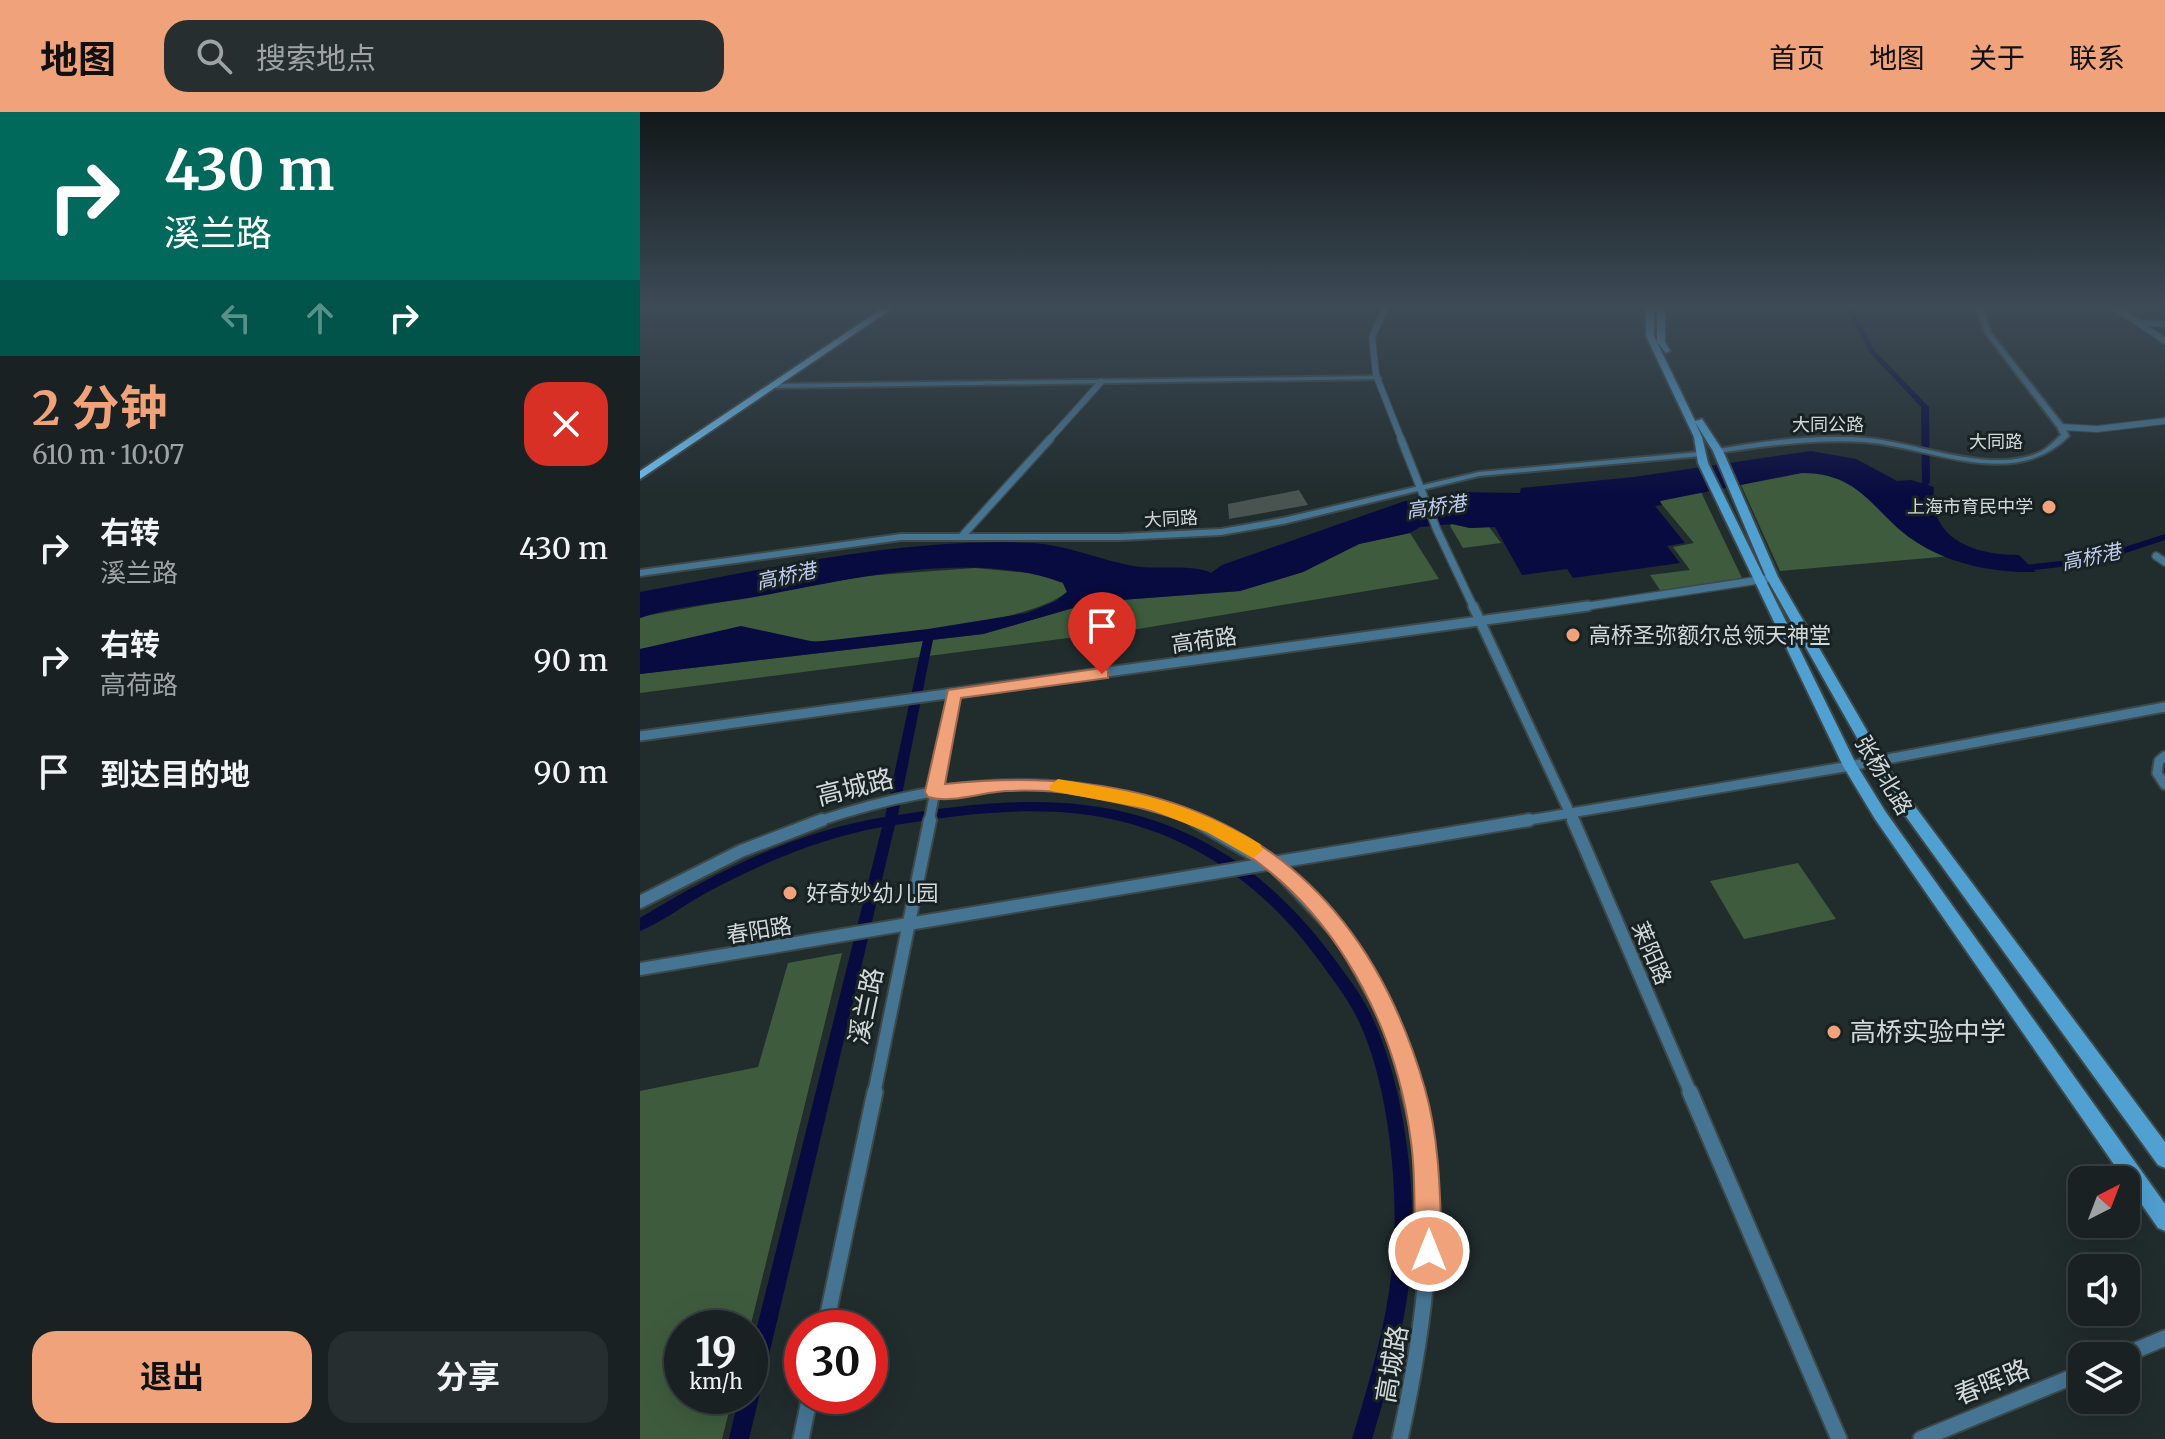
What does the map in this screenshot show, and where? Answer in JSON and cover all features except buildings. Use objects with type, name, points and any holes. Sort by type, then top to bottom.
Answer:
[{"type":"main road","points":[[640,469],[788,370]]},
{"type":"main road","points":[[640,476],[797,370]]},
{"type":"main road","name":"张杨北路","points":[[1666,370],[1698,437],[1701,458],[1724,490],[1850,766],[1880,815],[2165,1221]]},
{"type":"main road","name":"张杨北路","points":[[1674,370],[1693,411],[1720,456],[1724,490]]},
{"type":"main road","name":"大同公路","points":[[1701,458],[1720,456]]},
{"type":"main road","name":"张杨北路","points":[[1766,579],[1938,853],[2165,1158]]},
{"type":"street","name":"莱阳路","points":[[1377,370],[1437,530],[1569,811],[1839,1439]]},
{"type":"street","name":"大同路","points":[[1957,457],[2021,461],[2045,454],[2065,436],[2017,370]]},
{"type":"street","points":[[773,386],[1378,378]]},
{"type":"street","points":[[963,535],[1101,382]]},
{"type":"street","points":[[2061,427],[2097,429],[2165,421]]},
{"type":"street","name":"大同公路","points":[[1720,456],[1795,438],[1868,440],[1957,457]]},
{"type":"street","name":"大同路","points":[[640,573],[901,537],[1120,537],[1221,532],[1283,521],[1479,474],[1701,458]]},
{"type":"street","points":[[2156,556],[2165,562]]},
{"type":"street","name":"高荷路","points":[[640,736],[1481,623],[1766,579]]},
{"type":"street","name":"溪兰路","points":[[829,1310],[910,923],[954,694]]},
{"type":"street","name":"春阳路","points":[[640,969],[1850,766],[2165,707]]},
{"type":"street","points":[[2165,756],[2159,761],[2157,773],[2165,785]]},
{"type":"street","name":"高城路","points":[[640,902],[708,864],[812,822],[876,805],[1007,784],[1074,787],[1151,802],[1214,826],[1270,861],[1313,899],[1354,950],[1387,1011],[1413,1089],[1424,1143],[1430,1225],[1427,1301],[1414,1393],[1400,1439]]},
{"type":"street","points":[[2140,1348],[2165,1338]]},
{"type":"street","name":"春晖路","points":[[1921,1439],[2068,1379]]},
{"type":"street","points":[[801,1439],[806,1414]]},
{"type":"green space","points":[[1781,465],[1859,480],[1951,556],[1780,571],[1737,476]]},
{"type":"green space","points":[[1701,492],[1743,580],[1662,593],[1650,575],[1690,570],[1673,547],[1694,543],[1659,501]]},
{"type":"green space","points":[[1450,526],[1470,528],[1489,527],[1501,543],[1463,548]]},
{"type":"green space","points":[[1410,533],[1439,579],[1138,629],[640,693],[640,674],[983,634],[1094,602],[1240,591],[1303,572],[1359,544]]},
{"type":"green space","points":[[975,568],[1039,574],[1063,583],[1067,592],[1019,613],[947,628],[817,641],[779,636],[640,649],[640,618],[645,616],[865,576]]},
{"type":"green space","points":[[1798,863],[1836,919],[1744,939],[1710,881]]},
{"type":"green space","points":[[842,953],[754,1310],[664,1310],[664,1414],[728,1414],[722,1439],[640,1439],[640,1091],[758,1067],[788,963]]},
{"type":"water","points":[[1811,451],[1856,459],[1897,481],[1911,480],[1934,487],[1934,505],[1947,532],[1958,541],[1986,552],[2019,555],[2036,572],[1991,569],[1947,558],[1905,534],[1868,499],[1841,480],[1802,473],[1660,501],[1662,505],[1655,506],[1685,543],[1667,546],[1680,563],[1573,578],[1567,569],[1522,575],[1495,527],[1470,528],[1452,524],[1420,527],[1410,533],[1359,544],[1303,572],[1240,591],[1094,602],[983,634],[640,674],[640,649],[741,626],[815,642],[928,629],[1027,613],[1056,601],[1067,592],[1063,583],[1026,573],[988,568],[948,568],[866,577],[680,608],[640,618],[640,592],[835,557],[983,542],[1045,544],[1133,566],[1195,569],[1211,573],[1222,565],[1405,501],[1442,499],[1458,492],[1520,493],[1521,488],[1634,477]]},
{"type":"waterway","points":[[1889,370],[1925,407],[1926,482],[1915,497]]},
{"type":"waterway","name":"高桥港","points":[[2016,569],[2095,560],[2165,537]]},
{"type":"waterway","points":[[890,822],[929,635]]},
{"type":"waterway","points":[[890,822],[971,809],[1030,806],[1087,810],[1142,822],[1193,842],[1241,870],[1286,909],[1326,958],[1367,1022],[1376,1045],[1390,1099],[1401,1188],[1403,1240],[1399,1291],[1389,1341],[1362,1439]]},
{"type":"waterway","points":[[640,925],[714,882],[766,858],[820,838],[890,822]]},
{"type":"waterway","points":[[768,1320],[890,822]]},
{"type":"waterway","points":[[739,1439],[745,1414]]},
{"type":"slow traffic","points":[[1058,786],[1151,802],[1214,826],[1253,850]]},
{"type":"place","name":"上海市育民中学","points":[[2049,507]]},
{"type":"place","name":"高桥圣弥额尔总领天神堂","points":[[1573,635]]},
{"type":"place","name":"好奇妙幼儿园","points":[[790,893]]},
{"type":"place","name":"高桥实验中学","points":[[1834,1032]]},
{"type":"route","points":[[1102,674],[954,694],[935,792],[1007,784],[1074,787],[1151,802],[1214,826],[1266,858],[1313,899],[1354,950],[1387,1011],[1413,1089],[1424,1143],[1429,1251]]}]
